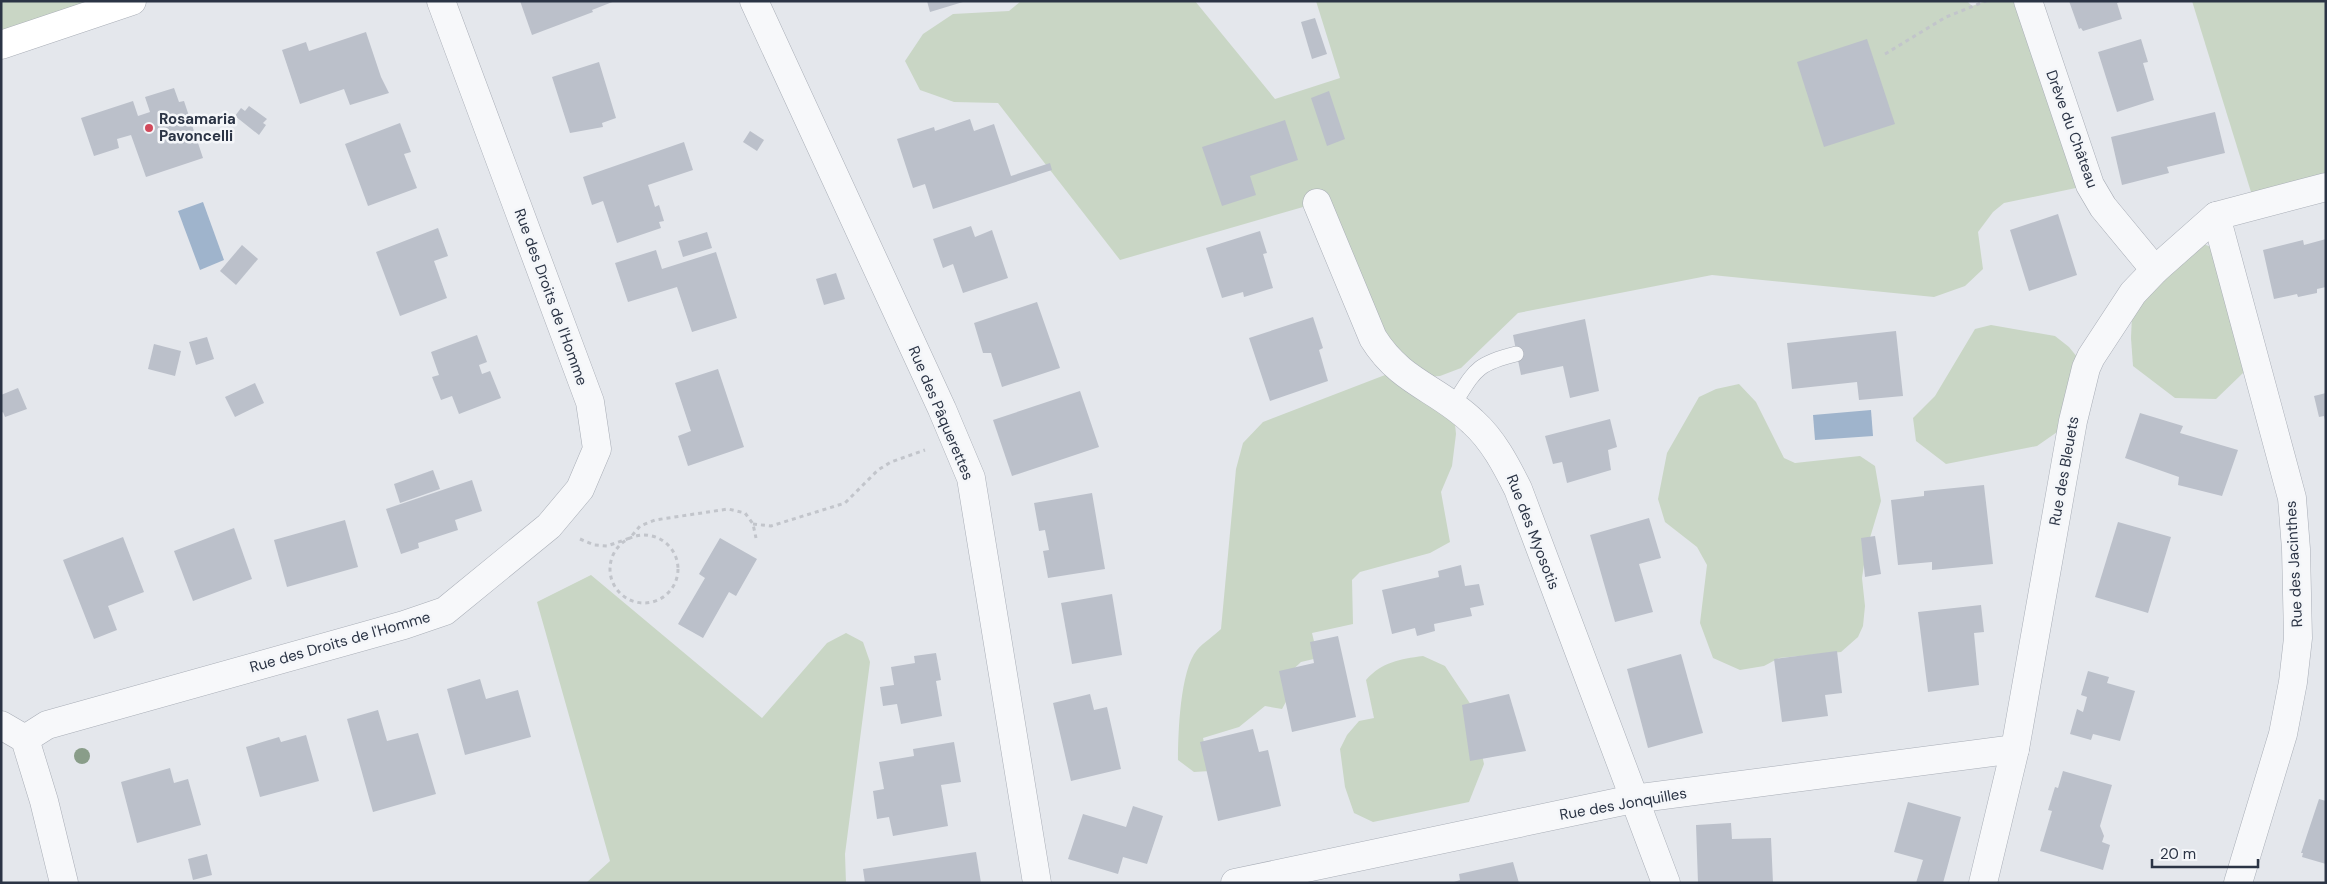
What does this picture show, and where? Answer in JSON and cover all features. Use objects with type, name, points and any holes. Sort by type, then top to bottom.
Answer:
[{"type":"street","points":[[1,45],[132,1]]},
{"type":"street","name":"Rue des Droits de l'Homme","points":[[25,739],[47,724],[404,625],[445,611],[549,526],[580,489],[597,449],[590,402],[441,1]]},
{"type":"street","name":"Rue des Pâquerettes","points":[[754,1],[956,440],[970,478],[1037,883]]},
{"type":"street","name":"Drève du Château","points":[[2028,1],[2090,184],[2103,207],[2155,270]]},
{"type":"street","name":"Rue des Bleuets","points":[[1982,883],[2015,749],[2073,422],[2086,368],[2091,357],[2134,293],[2155,270],[2216,216],[2326,187]]},
{"type":"street","name":"Rue des Myosotis","points":[[1317,203],[1373,338],[1380,350],[1408,377],[1453,405],[1473,421],[1486,436],[1504,463],[1518,489],[1666,883]]},
{"type":"street","name":"Rue des Jacinthes","points":[[2216,216],[2292,498],[2296,549],[2298,638],[2293,682],[2283,734],[2238,883]]},
{"type":"street","points":[[1,724],[25,739],[44,801],[64,883]]},
{"type":"street","name":"Rue des Jonquilles","points":[[1235,883],[1633,799],[2015,749]]},
{"type":"lane","points":[[1453,405],[1472,374],[1480,367],[1492,360],[1516,354]]},
{"type":"path","points":[[1885,54],[1946,18],[1986,1]]},
{"type":"path","points":[[753,524],[771,526],[845,503],[878,470],[891,462],[956,440]]},
{"type":"path","points":[[549,526],[594,545],[607,546],[630,538],[640,535],[655,537],[669,546],[675,554],[678,575],[671,589],[659,599],[648,603],[636,602],[625,597],[617,589],[612,578],[611,566],[614,555],[620,545],[630,538],[640,526],[655,520],[728,509],[746,513],[753,524],[756,538]]},
{"type":"green space","points":[[1,1],[132,1],[1,45]]},
{"type":"green space","points":[[1021,1],[1195,1],[1275,99],[1340,78],[1316,1],[1967,1],[1972,6],[1986,1],[2028,1],[2090,185],[2004,203],[1993,212],[1978,232],[1983,269],[1965,286],[1934,297],[1712,275],[1518,313],[1461,368],[1440,376],[1425,377],[1453,405],[1456,434],[1452,466],[1441,492],[1450,542],[1430,553],[1360,572],[1352,580],[1353,624],[1312,633],[1318,658],[1301,662],[1284,678],[1288,698],[1282,709],[1265,706],[1239,727],[1203,738],[1210,771],[1194,772],[1178,760],[1181,703],[1191,659],[1200,647],[1221,629],[1236,469],[1243,443],[1263,422],[1398,370],[1317,203],[1120,260],[998,103],[954,102],[920,90],[905,61],[923,34],[953,14],[1009,11]]},
{"type":"green space","points":[[2192,1],[2326,1],[2326,187],[2255,205]]},
{"type":"green space","points":[[2196,245],[2206,245],[2224,252],[2247,337],[2243,373],[2216,399],[2175,398],[2133,366],[2131,338],[2133,293]]},
{"type":"green space","points":[[1991,325],[2055,336],[2069,347],[2086,368],[2073,421],[2037,446],[1946,464],[1916,441],[1913,418],[1935,396],[1975,329]]},
{"type":"green space","points":[[1739,384],[1756,402],[1784,458],[1795,463],[1860,456],[1875,466],[1881,501],[1866,551],[1862,578],[1865,606],[1863,626],[1858,637],[1841,652],[1779,658],[1764,666],[1740,670],[1713,658],[1700,623],[1707,565],[1697,547],[1665,522],[1658,499],[1667,453],[1699,397],[1716,389]]},
{"type":"green space","points":[[591,575],[762,718],[827,643],[846,633],[863,642],[870,662],[845,854],[846,883],[586,883],[610,861],[537,602]]},
{"type":"green space","points":[[1423,656],[1445,666],[1471,705],[1484,764],[1469,802],[1373,822],[1354,813],[1345,787],[1340,749],[1347,735],[1359,721],[1374,718],[1366,680],[1378,669],[1392,662]]},
{"type":"water","points":[[203,202],[224,260],[200,270],[178,211]]},
{"type":"water","points":[[1871,410],[1873,436],[1815,440],[1813,415]]},
{"type":"building","points":[[520,1],[615,1],[592,10],[593,12],[532,35]]},
{"type":"building","points":[[927,1],[963,1],[963,2],[930,12]]},
{"type":"building","points":[[2069,1],[2122,1],[2117,3],[2122,19],[2083,31],[2081,28],[2079,29]]},
{"type":"building","points":[[1315,18],[1327,54],[1312,59],[1301,22]]},
{"type":"building","points":[[366,32],[381,77],[389,93],[350,105],[344,89],[300,104],[282,50],[306,42],[309,51]]},
{"type":"building","points":[[1867,39],[1895,124],[1824,147],[1797,62]]},
{"type":"building","points":[[2141,39],[2148,62],[2143,63],[2154,100],[2117,112],[2098,52]]},
{"type":"building","points":[[599,62],[616,118],[602,123],[603,127],[570,133],[552,77]]},
{"type":"building","points":[[174,88],[179,102],[184,101],[203,158],[146,177],[131,135],[117,139],[119,148],[94,156],[81,118],[133,101],[138,116],[150,112],[145,97]]},
{"type":"building","points":[[1329,91],[1345,139],[1327,146],[1311,98]]},
{"type":"building","points":[[249,106],[267,119],[263,123],[266,125],[259,135],[235,116],[241,108],[245,111]]},
{"type":"building","points":[[2215,112],[2225,153],[2167,167],[2169,173],[2122,185],[2111,137]]},
{"type":"building","points":[[970,119],[974,131],[994,124],[1011,176],[1050,163],[1052,170],[933,209],[925,184],[913,188],[897,139],[934,127],[935,131]]},
{"type":"building","points":[[1285,120],[1298,160],[1250,176],[1256,195],[1222,206],[1202,147]]},
{"type":"building","points":[[400,123],[411,152],[404,154],[417,188],[368,206],[345,144]]},
{"type":"building","points":[[750,131],[764,140],[757,151],[743,142]]},
{"type":"building","points":[[684,142],[693,170],[648,185],[655,207],[659,205],[664,221],[659,222],[661,228],[617,243],[603,201],[592,205],[583,177]]},
{"type":"building","points":[[2058,214],[2077,275],[2029,291],[2010,230]]},
{"type":"building","points":[[971,226],[975,237],[992,230],[1008,278],[963,293],[953,264],[943,268],[933,239]]},
{"type":"building","points":[[438,228],[448,256],[434,261],[447,298],[400,316],[376,252]]},
{"type":"building","points":[[1260,231],[1267,253],[1263,254],[1273,288],[1244,297],[1243,292],[1222,298],[1206,248]]},
{"type":"building","points":[[707,232],[712,248],[683,257],[678,241]]},
{"type":"building","points":[[2326,239],[2326,287],[2317,289],[2317,293],[2298,297],[2297,294],[2274,299],[2263,250],[2303,240],[2304,245]]},
{"type":"building","points":[[242,245],[258,259],[236,285],[220,271]]},
{"type":"building","points":[[656,250],[662,269],[716,252],[737,318],[692,332],[677,287],[628,302],[615,263]]},
{"type":"building","points":[[836,273],[845,299],[824,305],[816,279]]},
{"type":"building","points":[[1037,302],[1060,368],[1002,387],[991,353],[983,353],[974,323]]},
{"type":"building","points":[[1313,317],[1323,348],[1319,350],[1328,381],[1270,401],[1249,338]]},
{"type":"building","points":[[1585,319],[1599,391],[1570,398],[1563,366],[1521,375],[1513,335]]},
{"type":"building","points":[[1896,331],[1903,396],[1859,400],[1857,382],[1792,389],[1787,343]]},
{"type":"building","points":[[477,335],[487,362],[479,365],[482,374],[490,371],[501,398],[459,414],[452,396],[441,400],[432,377],[439,375],[431,352]]},
{"type":"building","points":[[207,337],[214,359],[196,365],[189,342]]},
{"type":"building","points":[[154,344],[181,351],[175,376],[148,369]]},
{"type":"building","points":[[718,369],[744,447],[688,466],[678,436],[691,431],[675,383]]},
{"type":"building","points":[[255,383],[264,403],[235,417],[225,397]]},
{"type":"building","points":[[18,388],[27,409],[5,417],[3,412],[1,413],[1,395]]},
{"type":"building","points":[[1080,391],[1099,447],[1012,476],[993,420]]},
{"type":"building","points":[[2326,393],[2325,420],[2324,416],[2319,417],[2314,396]]},
{"type":"building","points":[[2140,413],[2183,426],[2180,433],[2238,450],[2222,496],[2178,485],[2179,477],[2125,458]]},
{"type":"building","points":[[1610,419],[1617,447],[1608,450],[1611,470],[1567,483],[1562,462],[1553,464],[1545,436]]},
{"type":"building","points":[[433,470],[440,489],[400,503],[394,484]]},
{"type":"building","points":[[472,480],[482,511],[455,520],[458,530],[418,543],[419,548],[401,554],[386,509]]},
{"type":"building","points":[[1984,485],[1993,564],[1932,570],[1932,562],[1898,565],[1891,500],[1924,496],[1924,491]]},
{"type":"building","points":[[1092,493],[1105,569],[1048,578],[1043,551],[1049,550],[1045,530],[1039,531],[1034,503]]},
{"type":"building","points":[[1649,518],[1661,558],[1639,564],[1653,612],[1615,622],[1590,535]]},
{"type":"building","points":[[345,520],[358,567],[287,587],[274,540]]},
{"type":"building","points":[[2118,522],[2171,537],[2148,613],[2095,597]]},
{"type":"building","points":[[234,528],[252,579],[193,601],[174,551]]},
{"type":"building","points":[[1875,536],[1881,574],[1865,577],[1861,538]]},
{"type":"building","points":[[123,537],[144,592],[108,606],[117,630],[94,639],[63,560]]},
{"type":"building","points":[[720,538],[757,559],[736,596],[729,592],[703,638],[678,624],[705,578],[699,574]]},
{"type":"building","points":[[1461,565],[1465,586],[1479,584],[1484,605],[1470,608],[1472,616],[1434,624],[1435,631],[1417,636],[1415,628],[1392,634],[1382,590],[1439,577],[1438,571]]},
{"type":"building","points":[[1112,594],[1122,655],[1072,664],[1061,603]]},
{"type":"building","points":[[1981,605],[1984,632],[1974,633],[1979,685],[1928,692],[1918,612]]},
{"type":"building","points":[[1338,636],[1356,717],[1292,732],[1279,671],[1314,663],[1310,642]]},
{"type":"building","points":[[1837,651],[1842,693],[1825,695],[1828,716],[1782,722],[1774,659]]},
{"type":"building","points":[[936,653],[941,680],[936,681],[942,716],[901,724],[897,704],[883,706],[880,687],[894,685],[891,667],[915,663],[914,656]]},
{"type":"building","points":[[1681,654],[1703,733],[1648,748],[1627,669]]},
{"type":"building","points":[[2088,671],[2109,677],[2107,683],[2135,691],[2120,741],[2093,734],[2091,740],[2070,734],[2077,709],[2083,712],[2087,697],[2081,695]]},
{"type":"building","points":[[480,679],[486,699],[518,690],[531,737],[465,755],[447,689]]},
{"type":"building","points":[[1090,694],[1094,710],[1107,707],[1121,769],[1071,781],[1053,703]]},
{"type":"building","points":[[1509,694],[1526,751],[1470,761],[1462,705]]},
{"type":"building","points":[[378,710],[387,741],[418,733],[436,794],[373,812],[347,719]]},
{"type":"building","points":[[1253,729],[1259,752],[1268,750],[1281,806],[1218,821],[1200,742]]},
{"type":"building","points":[[306,735],[319,781],[260,797],[246,747],[279,737],[281,742]]},
{"type":"building","points":[[954,742],[961,782],[941,785],[948,826],[893,836],[889,817],[877,819],[873,791],[884,789],[879,762],[914,756],[913,749]]},
{"type":"building","points":[[170,768],[174,783],[188,779],[201,825],[137,843],[121,782]]},
{"type":"building","points":[[2063,771],[2112,785],[2100,826],[2104,836],[2102,842],[2110,845],[2103,870],[2040,851],[2052,811],[2048,810],[2055,787],[2058,788]]},
{"type":"building","points":[[2319,799],[2326,801],[2326,864],[2302,857],[2303,853],[2301,853]]},
{"type":"building","points":[[1908,802],[1961,817],[1943,883],[1916,883],[1923,860],[1894,852]]},
{"type":"building","points":[[1133,806],[1163,816],[1147,864],[1123,857],[1118,874],[1068,859],[1083,814],[1126,827]]},
{"type":"building","points":[[1731,823],[1732,839],[1771,838],[1773,883],[1698,883],[1696,825]]},
{"type":"building","points":[[976,852],[981,883],[865,883],[863,869]]},
{"type":"building","points":[[207,854],[212,875],[193,880],[188,859]]},
{"type":"building","points":[[1513,862],[1519,883],[1451,883],[1460,880],[1459,874]]},
{"type":"place","name":"Rosamaria Pavoncelli","points":[[149,128]]}]
